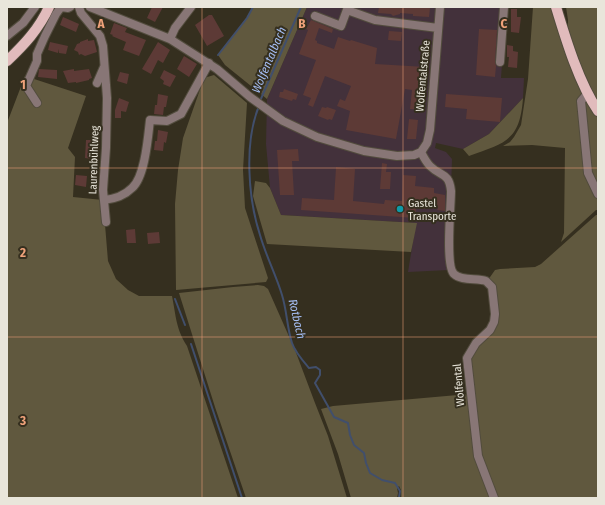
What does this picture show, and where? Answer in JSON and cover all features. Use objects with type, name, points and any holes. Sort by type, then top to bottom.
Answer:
[{"type":"main road","points":[[7,61],[32,36],[49,7]]},
{"type":"main road","points":[[556,7],[587,94],[598,111]]},
{"type":"street","points":[[7,36],[23,23],[35,7]]},
{"type":"street","points":[[37,103],[26,86],[37,60],[37,54],[56,14],[61,7],[70,7]]},
{"type":"street","name":"Laurenbühlweg","points":[[79,7],[81,13],[100,36],[103,46],[107,98],[103,190],[104,200],[122,195],[133,188],[140,176],[147,146],[150,120],[167,121],[181,114],[209,63]]},
{"type":"street","points":[[90,7],[105,10],[170,39],[217,68],[250,97],[284,122],[317,137],[357,149],[397,156],[414,155],[423,149]]},
{"type":"street","points":[[170,39],[175,28],[191,7]]},
{"type":"street","name":"Wolfentalstraße","points":[[423,149],[427,143],[430,130],[440,7]]},
{"type":"street","points":[[500,62],[504,7]]},
{"type":"street","points":[[315,16],[341,26],[347,9],[375,20],[438,28]]},
{"type":"street","points":[[97,83],[105,65]]},
{"type":"street","points":[[587,94],[581,101],[588,173],[598,194]]},
{"type":"street","name":"Wolfental","points":[[423,149],[429,166],[445,175],[450,182],[449,248],[451,270],[455,275],[464,278],[486,280],[492,287],[495,314],[494,322],[490,330],[476,343],[467,358],[478,456],[494,498]]},
{"type":"street","points":[[104,200],[106,222]]},
{"type":"shaded area","points":[[253,7],[307,7],[267,99],[225,65],[218,55],[247,18]]},
{"type":"shaded area","points":[[307,7],[506,7],[501,78],[524,78],[523,98],[489,134],[463,149],[436,143],[435,148],[446,152],[452,159],[449,270],[408,272],[416,223],[281,215],[270,188],[266,144],[267,99]]},
{"type":"shaded area","points":[[533,7],[554,7],[568,40],[568,20],[566,7],[598,7],[598,210],[596,210],[561,242],[564,233],[565,148],[532,145],[503,146],[510,142],[521,125],[528,79]]},
{"type":"shaded area","points":[[214,75],[247,103],[243,170],[245,208],[268,278],[266,282],[176,290],[175,204],[183,138],[204,78]]},
{"type":"shaded area","points":[[25,76],[86,96],[68,148],[75,157],[73,197],[103,200],[108,261],[116,279],[128,290],[139,296],[172,296],[178,328],[187,346],[238,498],[7,498],[7,123]]},
{"type":"shaded area","points":[[523,98],[521,112],[514,132],[508,138],[492,148],[469,156],[463,149],[489,134]]},
{"type":"shaded area","points":[[255,181],[266,183],[270,188],[281,215],[417,223],[411,252],[267,244],[253,196]]},
{"type":"shaded area","points":[[596,215],[598,215],[598,498],[495,498],[479,455],[469,366],[472,351],[496,320],[488,280],[495,270],[535,267],[541,264]]},
{"type":"shaded area","points":[[258,285],[264,286],[268,289],[295,350],[328,436],[347,498],[246,498],[179,293]]},
{"type":"shaded area","points":[[469,394],[472,434],[492,498],[401,498],[401,490],[399,486],[397,488],[397,498],[351,498],[338,454],[321,409],[333,406]]},
{"type":"building","points":[[152,7],[163,7],[155,22],[147,18]]},
{"type":"building","points":[[379,7],[430,8],[429,17],[400,13],[393,16],[391,14],[378,13]]},
{"type":"building","points":[[511,9],[517,9],[517,17],[521,17],[519,33],[511,32]]},
{"type":"building","points":[[209,15],[212,15],[224,36],[207,46],[195,25]]},
{"type":"building","points":[[63,17],[79,24],[76,32],[60,25]]},
{"type":"building","points":[[311,20],[333,29],[332,33],[319,28],[315,40],[317,43],[334,49],[338,37],[377,48],[375,64],[426,67],[422,93],[424,93],[422,110],[410,109],[412,90],[405,89],[396,139],[346,130],[350,111],[337,106],[340,99],[345,101],[351,86],[325,76],[313,107],[308,105],[311,98],[303,95],[316,60],[299,54],[308,30],[306,29]]},
{"type":"building","points":[[114,23],[127,28],[125,32],[146,40],[139,56],[123,50],[126,42],[110,34]]},
{"type":"building","points":[[479,29],[497,30],[495,77],[476,75]]},
{"type":"building","points":[[389,31],[402,32],[401,41],[388,40]]},
{"type":"building","points":[[88,39],[88,41],[94,40],[97,52],[85,56],[81,54],[79,55],[78,52],[74,50],[77,44]]},
{"type":"building","points":[[50,42],[68,46],[66,54],[59,53],[58,49],[58,53],[48,50]]},
{"type":"building","points":[[158,42],[170,50],[163,63],[158,60],[151,74],[142,69]]},
{"type":"building","points":[[507,45],[513,46],[513,51],[518,52],[517,68],[508,67],[509,57],[507,57]]},
{"type":"building","points":[[184,56],[197,64],[189,77],[177,69]]},
{"type":"building","points":[[39,69],[57,70],[57,79],[38,77]]},
{"type":"building","points":[[74,69],[74,71],[89,69],[92,78],[76,83],[68,83],[63,71]]},
{"type":"building","points":[[164,70],[176,76],[170,87],[163,84],[164,81],[160,78]]},
{"type":"building","points":[[120,72],[129,74],[127,84],[117,81]]},
{"type":"building","points":[[284,89],[298,94],[296,100],[293,99],[292,101],[279,97],[280,92],[283,92]]},
{"type":"building","points":[[158,94],[168,96],[163,115],[154,114]]},
{"type":"building","points":[[446,94],[502,98],[500,122],[466,119],[467,109],[445,107]]},
{"type":"building","points":[[119,98],[129,102],[126,112],[121,111],[121,118],[115,118],[115,110]]},
{"type":"building","points":[[322,107],[336,110],[332,120],[318,116]]},
{"type":"building","points":[[409,119],[418,120],[416,139],[407,139]]},
{"type":"building","points":[[158,130],[168,132],[166,143],[164,142],[163,151],[154,150]]},
{"type":"building","points":[[86,140],[91,140],[91,148],[94,148],[93,159],[85,158]]},
{"type":"building","points":[[298,149],[299,161],[292,161],[294,195],[280,195],[277,150]]},
{"type":"building","name":"Gastel Transporte","points":[[382,163],[387,164],[386,172],[391,172],[390,189],[380,189]]},
{"type":"building","points":[[336,167],[355,169],[353,201],[384,204],[385,200],[402,201],[403,175],[416,176],[415,186],[434,188],[434,193],[445,195],[445,211],[437,210],[438,208],[425,206],[425,209],[416,208],[415,218],[301,210],[302,198],[334,200]]},
{"type":"building","points":[[76,175],[87,176],[86,187],[75,185]]},
{"type":"building","points":[[135,229],[136,243],[127,243],[126,230]]},
{"type":"building","points":[[159,232],[160,243],[148,244],[147,233]]},
{"type":"waterway","points":[[218,55],[247,18],[253,7]]},
{"type":"waterway","name":"Wolfentalbach","points":[[260,101],[301,7]]},
{"type":"waterway","name":"Rotbach","points":[[259,106],[254,120],[251,136],[249,170],[250,187],[262,243],[282,295],[293,346],[309,368],[316,367],[320,370],[320,375],[315,383],[334,417],[348,423],[350,435],[354,445],[364,453],[370,473],[382,480],[395,483],[400,491],[399,498]]},
{"type":"waterway","points":[[175,299],[185,325]]},
{"type":"waterway","points":[[191,344],[242,498]]},
{"type":"place","name":"Gastel Transporte","points":[[400,209]]}]
